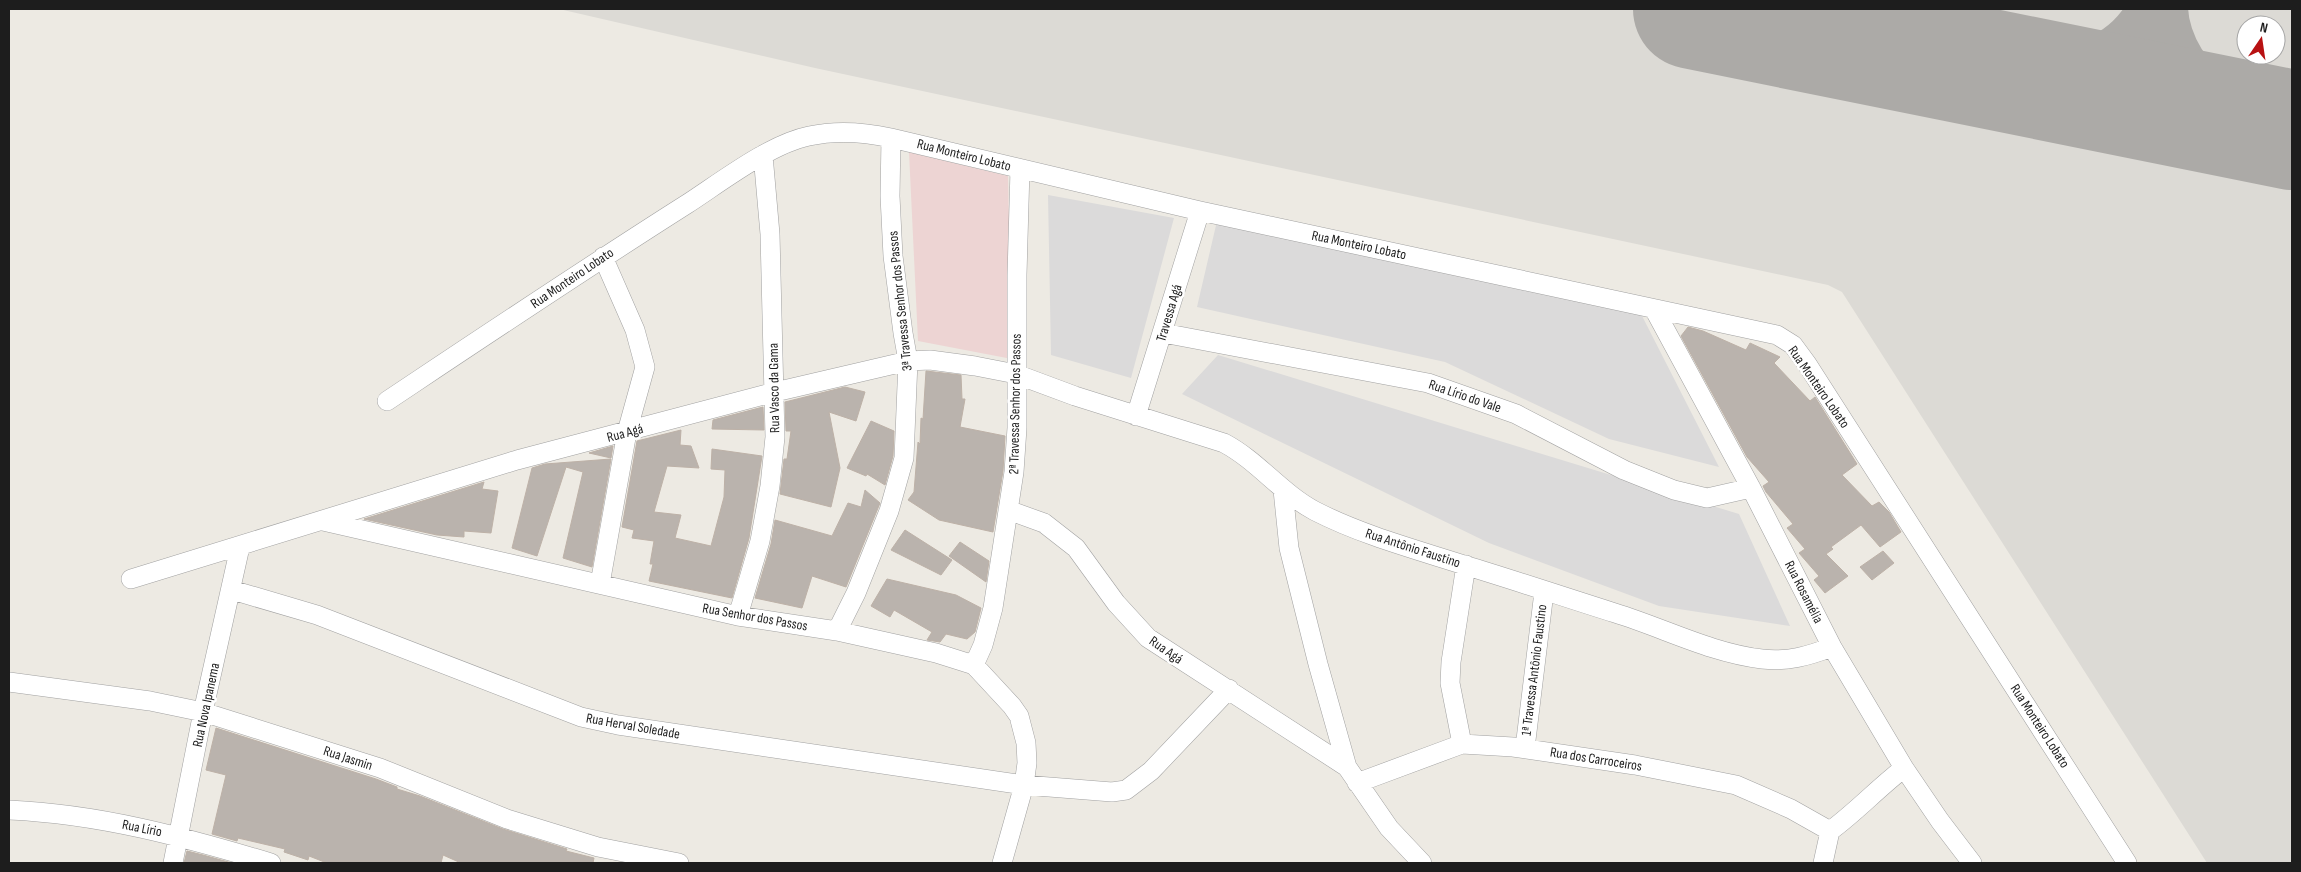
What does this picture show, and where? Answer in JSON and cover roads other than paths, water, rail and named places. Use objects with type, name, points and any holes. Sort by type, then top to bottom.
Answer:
[{"type":"street","name":"Rua Monteiro Lobato","points":[[387,401],[603,257],[764,155],[808,136],[863,132],[1200,211],[1777,335],[1793,345],[2127,863]]},
{"type":"street","name":"3ª Travessa Senhor dos Passos","points":[[837,631],[856,593],[889,510],[904,458],[908,361],[902,333],[893,256],[890,196],[891,138]]},
{"type":"street","name":"Rua Vasco da Gama","points":[[738,616],[760,541],[766,511],[775,437],[770,234],[764,155]]},
{"type":"street","name":"2ª Travessa Senhor dos Passos","points":[[974,665],[993,608],[1014,472],[1020,169]]},
{"type":"street","name":"Travessa Agá","points":[[1136,416],[1200,211]]},
{"type":"street","points":[[600,584],[627,432],[645,367],[635,330],[603,257]]},
{"type":"street","name":"Rua Rosamélia","points":[[1654,309],[1752,488],[1832,647],[1904,768],[1940,821],[1972,863]]},
{"type":"street","name":"Rua Lírio do Vale","points":[[1163,333],[1428,383],[1516,414],[1624,470],[1674,490],[1707,498],[1752,488]]},
{"type":"street","name":"Rua Agá","points":[[131,579],[240,547],[517,460],[775,392],[908,361],[930,360],[1016,374]]},
{"type":"street","name":"Rua Antônio Faustino","points":[[1016,374],[1136,416],[1224,443],[1243,453],[1283,490],[1314,510],[1356,529],[1544,592],[1649,624],[1704,646],[1762,659],[1804,658],[1832,647]]},
{"type":"street","name":"Rua Agá","points":[[1283,490],[1289,548],[1318,664],[1352,775],[1389,828],[1422,863]]},
{"type":"street","name":"Rua Agá","points":[[1008,510],[1044,523],[1076,548],[1116,603],[1148,638],[1201,674],[1229,689],[1352,775]]},
{"type":"street","name":"Rua Senhor dos Passos","points":[[322,521],[738,616],[837,631],[936,652],[974,665],[1019,716],[1026,743],[1027,763],[1024,785],[1002,863]]},
{"type":"street","name":"Rua Nova Ipanema","points":[[173,863],[180,836],[203,712],[232,590],[240,547]]},
{"type":"street","points":[[1462,744],[1450,683],[1451,662],[1466,565]]},
{"type":"street","name":"Rua Herval Soledade","points":[[232,590],[317,615],[581,717],[618,725],[1024,785],[1112,792],[1126,790],[1151,771],[1229,689]]},
{"type":"street","name":"1ª Travessa Antônio Faustino","points":[[1525,748],[1544,592]]},
{"type":"street","name":"Rua Jasmin","points":[[9,682],[150,701],[203,712],[380,768],[507,819],[598,847],[679,863]]},
{"type":"street","name":"Rua dos Carroceiros","points":[[1352,775],[1462,744],[1525,748],[1635,765],[1736,785],[1791,809],[1830,831]]},
{"type":"street","points":[[1823,863],[1830,831],[1849,817],[1878,788],[1904,768]]},
{"type":"street","name":"Rua Lírio","points":[[9,810],[70,816],[180,836],[271,863]]}]
